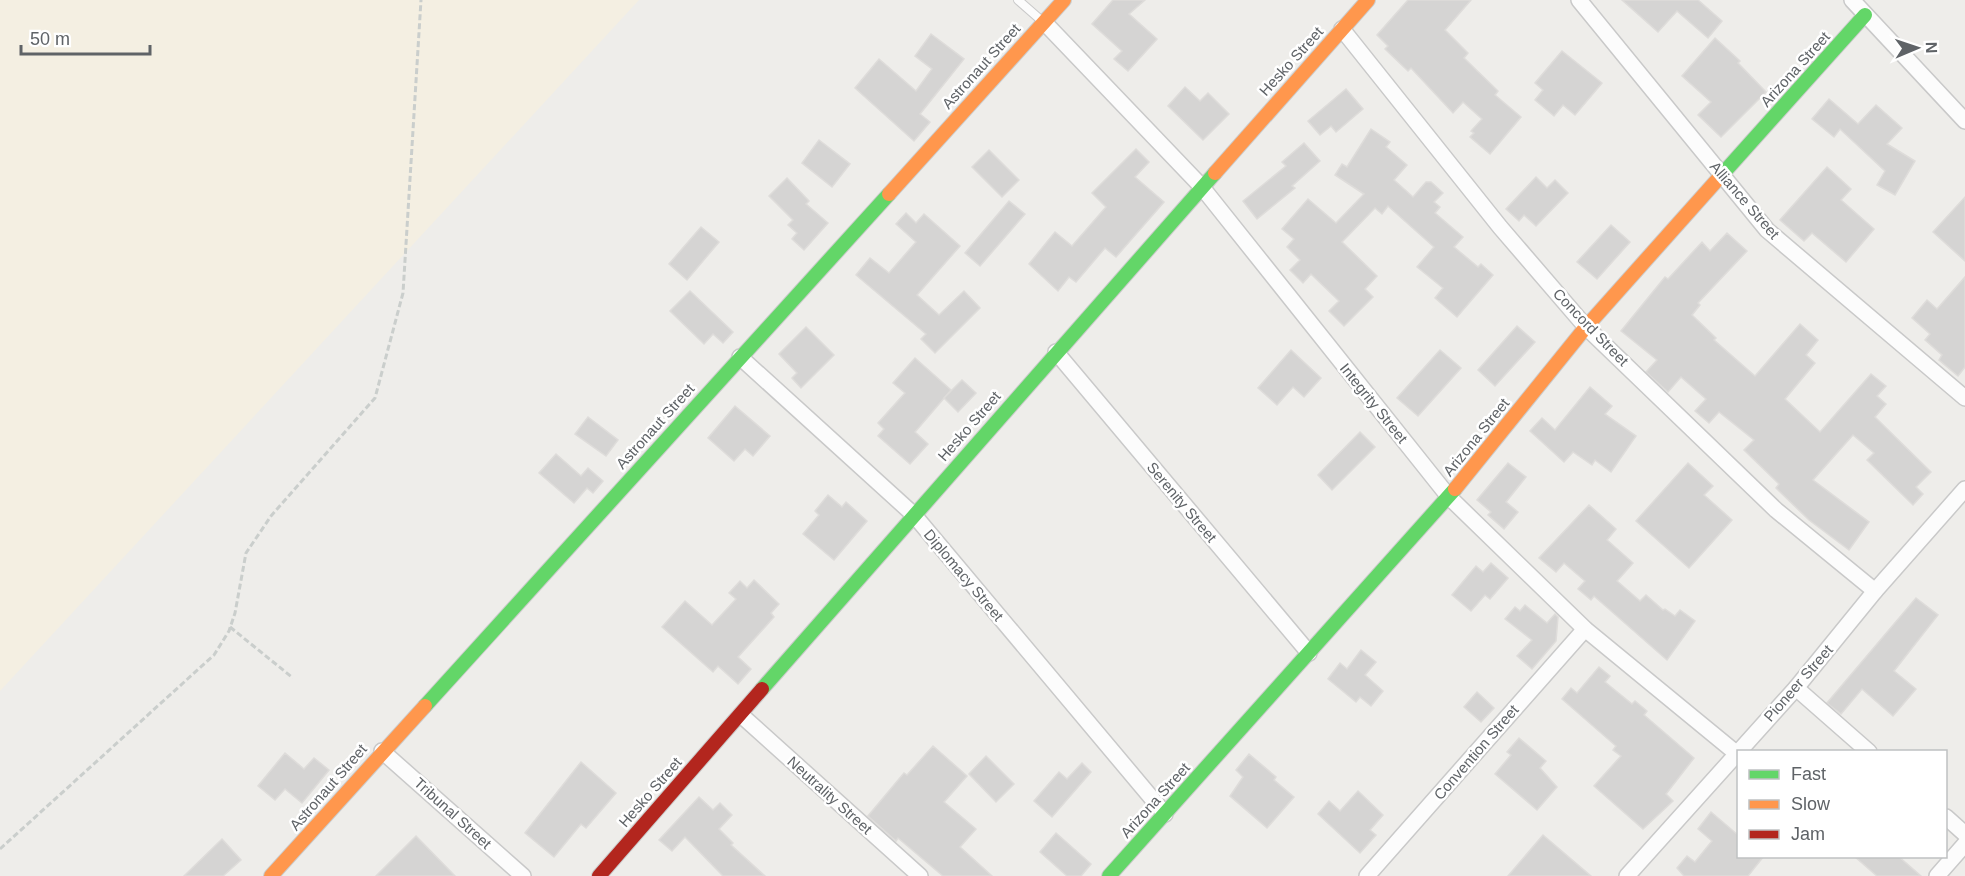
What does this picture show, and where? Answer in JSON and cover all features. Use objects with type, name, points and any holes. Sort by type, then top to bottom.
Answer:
[{"type":"street","name":"Astronaut Street","points":[[271,876],[1064,0]]},
{"type":"street","name":"Hesko Street","points":[[599,876],[1201,186],[1368,0]]},
{"type":"street","name":"Alliance Street","points":[[1579,0],[1767,230],[1965,398]]},
{"type":"street","points":[[1852,0],[1965,121]]},
{"type":"street","name":"Arizona Street","points":[[1109,876],[1449,497],[1587,327],[1865,15]]},
{"type":"street","name":"Integrity Street","points":[[1044,22],[1201,186],[1449,497],[1585,628],[1736,753]]},
{"type":"street","name":"Concord Street","points":[[1342,29],[1500,227],[1587,327],[1776,510],[1875,591]]},
{"type":"street","name":"Serenity Street","points":[[1056,352],[1309,653]]},
{"type":"street","name":"Diplomacy Street","points":[[740,357],[914,515],[1165,814]]},
{"type":"street","name":"Pioneer Street","points":[[1739,750],[1796,688],[1875,591],[1965,489]]},
{"type":"street","name":"Convention Street","points":[[1367,876],[1585,628]]},
{"type":"street","points":[[1796,688],[1867,750]]},
{"type":"street","name":"Neutrality Street","points":[[741,715],[920,876]]},
{"type":"street","name":"Tribunal Street","points":[[382,751],[523,876]]},
{"type":"street","name":"Pioneer Street","points":[[1628,876],[1736,753]]},
{"type":"street","points":[[1947,818],[1965,834]]},
{"type":"street","points":[[1937,876],[1965,844]]},
{"type":"lane","points":[[1018,0],[1044,22]]},
{"type":"path","points":[[0,849],[214,655],[230,627],[246,553],[271,516],[375,398],[403,293],[421,0]]},
{"type":"path","points":[[230,627],[293,678]]},
{"type":"sand","points":[[0,0],[639,0],[0,691]]},
{"type":"building","points":[[1113,0],[1145,0],[1129,14],[1157,39],[1128,71],[1114,59],[1122,51],[1092,24]]},
{"type":"building","points":[[1408,0],[1471,0],[1445,30],[1468,53],[1464,58],[1498,91],[1495,95],[1521,117],[1490,154],[1470,137],[1474,133],[1471,131],[1482,119],[1463,102],[1453,113],[1411,68],[1408,71],[1385,49],[1388,46],[1377,35]]},
{"type":"building","points":[[1622,0],[1698,0],[1722,21],[1708,38],[1677,11],[1658,32]]},
{"type":"building","points":[[931,34],[964,59],[920,114],[930,122],[914,141],[855,88],[879,59],[916,91],[932,69],[915,56]]},
{"type":"building","points":[[1715,38],[1740,61],[1738,63],[1766,92],[1721,137],[1698,115],[1711,102],[1682,76]]},
{"type":"building","points":[[1562,51],[1602,83],[1575,115],[1563,105],[1554,116],[1535,100],[1543,90],[1535,83]]},
{"type":"building","points":[[1185,87],[1200,101],[1208,93],[1229,114],[1203,140],[1168,106]]},
{"type":"building","points":[[1346,89],[1363,109],[1336,132],[1331,126],[1320,135],[1308,121]]},
{"type":"building","points":[[1829,99],[1858,124],[1876,105],[1902,128],[1887,144],[1915,161],[1895,195],[1877,185],[1885,171],[1840,129],[1834,137],[1812,119]]},
{"type":"building","points":[[1371,129],[1390,142],[1386,147],[1407,165],[1394,180],[1413,197],[1426,182],[1431,182],[1443,193],[1434,202],[1440,207],[1435,213],[1463,237],[1454,247],[1478,267],[1481,264],[1493,275],[1457,317],[1435,298],[1443,288],[1417,267],[1434,247],[1388,206],[1382,214],[1375,208],[1342,242],[1377,276],[1365,289],[1373,297],[1344,326],[1329,311],[1339,301],[1311,274],[1303,283],[1290,270],[1300,260],[1287,247],[1294,239],[1282,229],[1308,199],[1336,223],[1364,194],[1335,175],[1342,164],[1347,167]]},
{"type":"building","points":[[819,140],[850,164],[832,187],[802,163]]},
{"type":"building","points":[[1304,143],[1320,161],[1292,186],[1295,188],[1257,219],[1243,201],[1286,166],[1282,162]]},
{"type":"building","points":[[1136,149],[1149,162],[1135,177],[1164,202],[1116,257],[1105,248],[1076,282],[1069,277],[1058,291],[1029,264],[1055,232],[1072,246],[1106,207],[1092,193]]},
{"type":"building","points":[[989,150],[1019,180],[1002,197],[972,167]]},
{"type":"building","points":[[1827,167],[1851,189],[1841,200],[1874,229],[1846,262],[1812,233],[1804,241],[1780,220]]},
{"type":"building","points":[[1536,177],[1547,188],[1555,180],[1568,193],[1536,226],[1524,215],[1519,221],[1506,209]]},
{"type":"building","points":[[787,178],[809,201],[806,204],[828,223],[804,250],[792,239],[797,233],[788,225],[793,220],[769,196]]},
{"type":"building","points":[[1965,197],[1965,261],[1933,232]]},
{"type":"building","points":[[1009,201],[1025,214],[980,266],[965,253]]},
{"type":"building","points":[[906,213],[916,223],[924,214],[960,246],[917,295],[939,315],[964,291],[980,308],[935,353],[921,339],[926,334],[856,275],[870,258],[889,273],[916,242],[896,224]]},
{"type":"building","points":[[1611,225],[1630,242],[1597,279],[1577,262]]},
{"type":"building","points":[[701,227],[719,242],[687,280],[669,264]]},
{"type":"building","points":[[1727,233],[1747,251],[1698,303],[1700,305],[1692,315],[1716,338],[1714,340],[1755,376],[1800,324],[1818,340],[1806,355],[1815,363],[1785,399],[1820,432],[1871,374],[1886,386],[1877,396],[1886,404],[1875,417],[1931,472],[1916,487],[1923,494],[1913,505],[1867,460],[1874,453],[1853,435],[1813,480],[1869,522],[1849,550],[1809,520],[1776,488],[1779,484],[1744,450],[1754,440],[1719,412],[1709,423],[1695,411],[1706,399],[1681,377],[1668,392],[1646,372],[1657,360],[1621,331],[1665,277],[1668,279],[1702,242],[1710,251]]},
{"type":"building","points":[[1965,277],[1965,367],[1958,376],[1939,360],[1942,355],[1925,340],[1930,334],[1912,318],[1927,300],[1937,309]]},
{"type":"building","points":[[690,291],[733,332],[723,343],[713,334],[704,344],[670,311]]},
{"type":"building","points":[[1517,326],[1535,342],[1495,386],[1478,370]]},
{"type":"building","points":[[806,327],[834,355],[801,388],[792,378],[797,373],[779,354]]},
{"type":"building","points":[[1291,350],[1321,378],[1304,397],[1293,387],[1277,405],[1258,388]]},
{"type":"building","points":[[1440,350],[1461,368],[1418,416],[1397,398]]},
{"type":"building","points":[[915,358],[951,390],[915,432],[928,444],[910,464],[878,436],[884,429],[878,423],[905,393],[893,383]]},
{"type":"building","points":[[962,380],[976,393],[958,412],[944,398]]},
{"type":"building","points":[[1590,387],[1612,406],[1605,414],[1636,436],[1611,472],[1595,460],[1592,465],[1573,452],[1564,462],[1530,431],[1542,418],[1555,430]]},
{"type":"building","points":[[735,406],[770,436],[753,456],[745,449],[734,461],[708,438]]},
{"type":"building","points":[[588,417],[618,440],[606,456],[575,434]]},
{"type":"building","points":[[1360,432],[1375,447],[1332,490],[1318,475]]},
{"type":"building","points":[[556,454],[581,476],[588,468],[603,481],[593,493],[587,488],[574,503],[539,473]]},
{"type":"building","points":[[1508,463],[1526,477],[1506,502],[1518,512],[1504,529],[1488,515],[1491,512],[1477,500]]},
{"type":"building","points":[[1688,463],[1713,486],[1704,495],[1732,520],[1689,568],[1636,521]]},
{"type":"building","points":[[828,495],[842,507],[846,502],[867,521],[834,560],[803,534],[819,515],[815,511]]},
{"type":"building","points":[[1589,505],[1616,529],[1607,540],[1633,563],[1617,581],[1640,601],[1646,595],[1663,610],[1675,616],[1680,610],[1695,621],[1667,660],[1594,596],[1591,600],[1578,589],[1585,581],[1564,563],[1556,572],[1539,558]]},
{"type":"building","points":[[1491,563],[1508,578],[1490,599],[1485,595],[1471,611],[1452,595],[1476,566],[1483,572]]},
{"type":"building","points":[[754,580],[779,604],[771,613],[774,617],[738,657],[751,669],[738,684],[718,666],[713,672],[662,627],[685,601],[712,625],[736,599],[729,593],[740,581],[747,588]]},
{"type":"building","points":[[1916,598],[1938,615],[1894,671],[1916,689],[1893,716],[1862,689],[1841,714],[1827,703]]},
{"type":"building","points":[[1525,605],[1547,623],[1555,614],[1558,617],[1556,641],[1532,669],[1517,656],[1532,640],[1505,619],[1515,607],[1520,611]]},
{"type":"building","points":[[1361,650],[1376,662],[1365,675],[1383,691],[1371,706],[1360,697],[1356,702],[1328,679],[1340,663],[1347,669]]},
{"type":"building","points":[[1599,667],[1610,676],[1605,682],[1632,704],[1635,701],[1647,711],[1644,715],[1694,758],[1666,794],[1673,801],[1643,829],[1594,786],[1621,756],[1613,750],[1616,746],[1562,699],[1571,688],[1577,693]]},
{"type":"building","points":[[1477,692],[1494,708],[1481,722],[1464,707]]},
{"type":"building","points":[[1519,738],[1546,761],[1540,768],[1557,787],[1537,810],[1495,774],[1511,755],[1507,752]]},
{"type":"building","points":[[933,746],[967,776],[944,802],[976,829],[960,847],[992,876],[943,876],[898,838],[896,841],[868,816],[904,773],[907,775]]},
{"type":"building","points":[[285,753],[304,769],[314,758],[329,770],[302,803],[285,789],[275,800],[258,786]]},
{"type":"building","points":[[1249,754],[1276,777],[1274,780],[1294,797],[1267,828],[1230,796],[1243,777],[1236,770]]},
{"type":"building","points":[[986,756],[1014,784],[996,802],[969,774]]},
{"type":"building","points":[[581,762],[616,793],[586,828],[581,824],[554,857],[525,833]]},
{"type":"building","points":[[1082,763],[1091,772],[1052,817],[1034,801],[1059,772],[1067,779]]},
{"type":"building","points":[[1358,791],[1383,815],[1370,830],[1376,835],[1360,853],[1318,814],[1329,801],[1340,811]]},
{"type":"building","points":[[699,797],[713,810],[720,803],[732,815],[719,829],[733,843],[731,845],[765,876],[723,876],[685,837],[672,851],[659,840]]},
{"type":"building","points":[[1711,812],[1737,834],[1737,858],[1762,858],[1748,876],[1684,876],[1677,868],[1687,856],[1695,862],[1712,841],[1698,829]]},
{"type":"building","points":[[1056,833],[1091,864],[1081,876],[1067,876],[1040,852]]},
{"type":"building","points":[[1543,835],[1591,876],[1508,876]]},
{"type":"building","points":[[416,836],[455,876],[376,876]]},
{"type":"building","points":[[222,839],[241,860],[223,876],[184,876]]},
{"type":"building","points":[[1856,858],[1900,858],[1921,876],[1877,876]]},
{"type":"traffic: fast","points":[[1718,179],[1865,15]]},
{"type":"traffic: fast","points":[[762,689],[1215,173]]},
{"type":"traffic: fast","points":[[425,706],[889,194]]},
{"type":"traffic: fast","points":[[1109,876],[1455,489]]},
{"type":"traffic: slow","points":[[889,194],[1064,0]]},
{"type":"traffic: slow","points":[[1215,173],[1368,0]]},
{"type":"traffic: slow","points":[[1455,489],[1586,327],[1718,179]]},
{"type":"traffic: slow","points":[[271,876],[425,706]]},
{"type":"traffic: jam","points":[[599,876],[762,689]]}]
